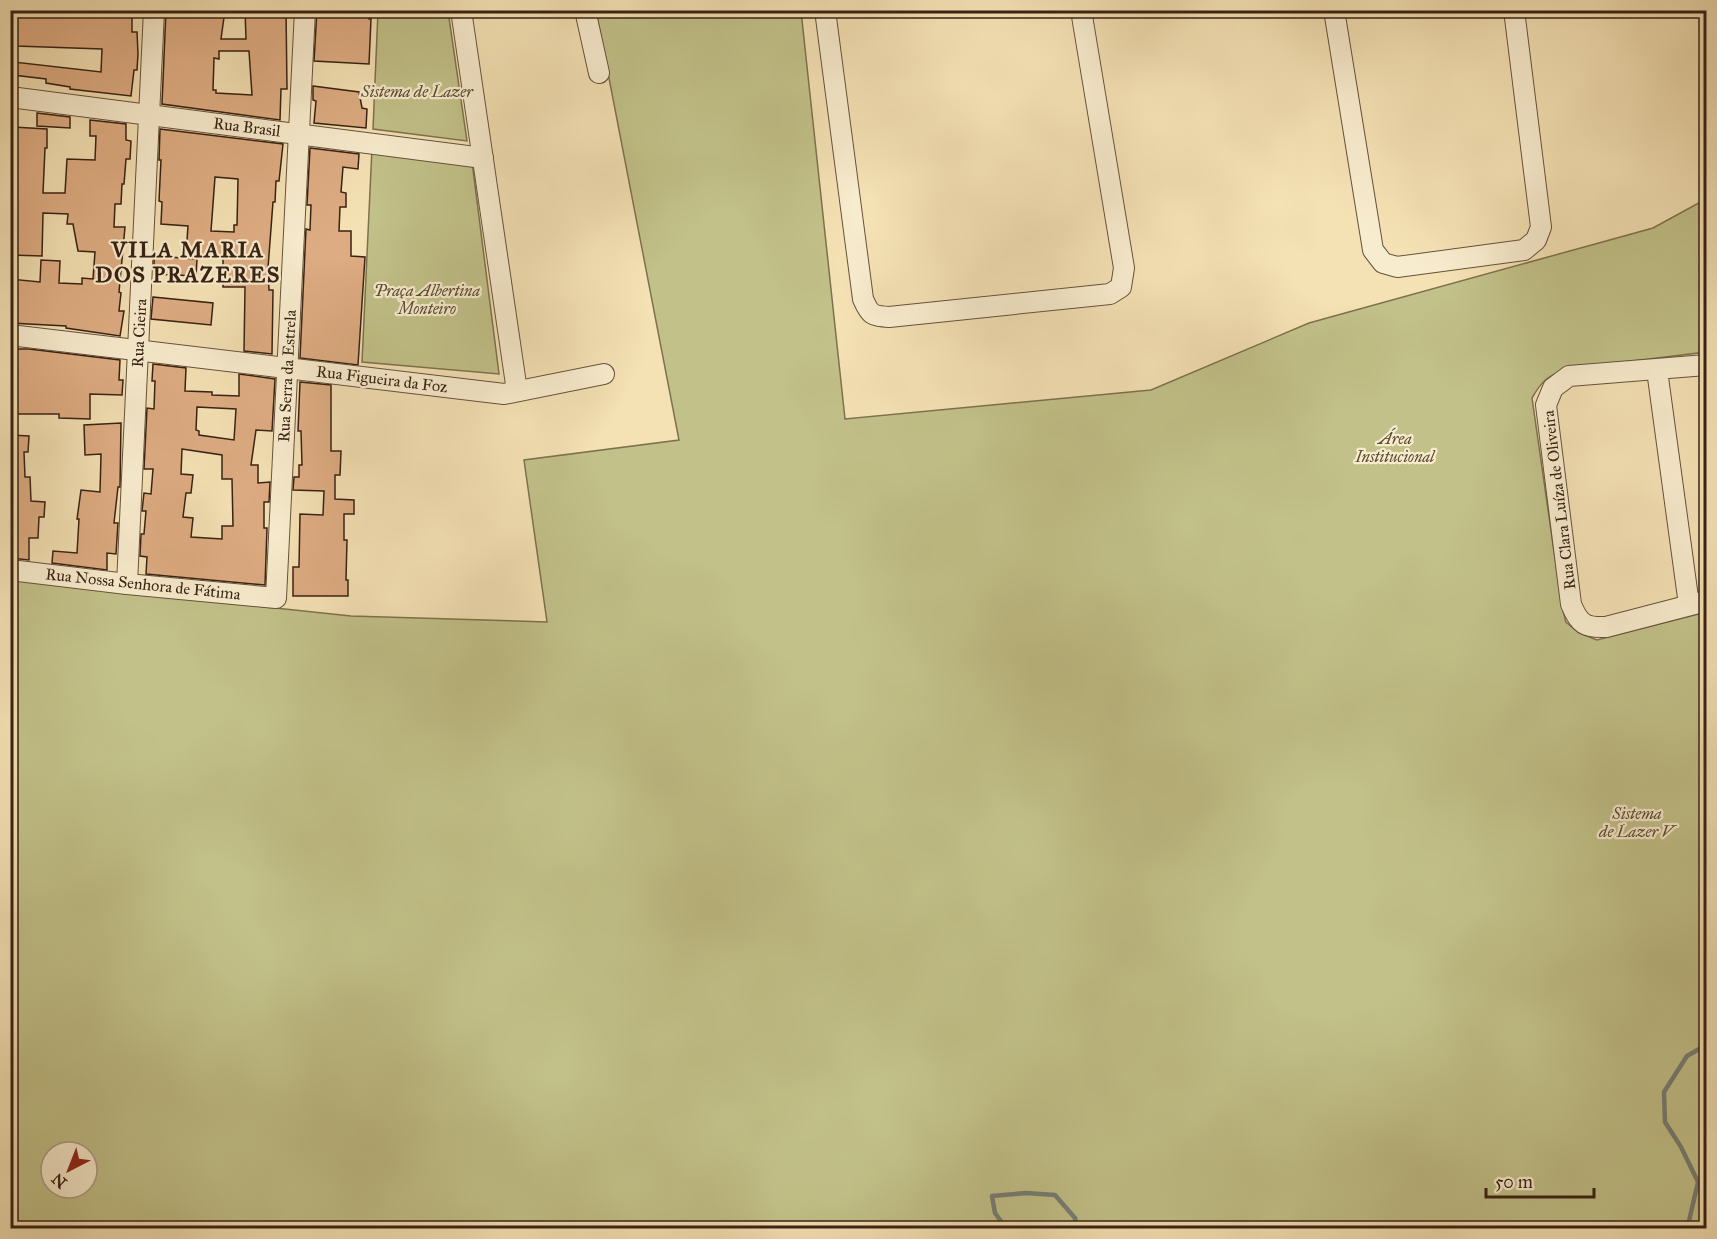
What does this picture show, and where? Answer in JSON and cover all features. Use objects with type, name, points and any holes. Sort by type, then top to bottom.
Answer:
[{"type":"street","name":"Rua Cieira","points":[[127,584],[154,10]]},
{"type":"street","name":"Rua Serra da Estrela","points":[[276,598],[305,10]]},
{"type":"street","points":[[461,10],[483,158],[510,392]]},
{"type":"street","points":[[585,10],[599,73]]},
{"type":"street","points":[[825,10],[863,299],[868,311],[876,316],[890,317],[1110,294],[1121,287],[1124,268],[1081,10]]},
{"type":"street","points":[[1334,10],[1373,250],[1383,263],[1397,267],[1524,250],[1536,240],[1541,227],[1514,10]]},
{"type":"street","name":"Rua Brasil","points":[[10,97],[483,158]]},
{"type":"street","name":"Rua Figueira da Foz","points":[[10,335],[510,392],[604,375]]},
{"type":"street","name":"Rua Clara Luíza de Oliveira","points":[[1698,603],[1606,627],[1593,628],[1582,624],[1576,617],[1571,604],[1546,405],[1553,388],[1569,376],[1707,364]]},
{"type":"street","points":[[1657,370],[1698,603]]},
{"type":"street","name":"Rua Nossa Senhora de Fátima","points":[[10,570],[276,598]]},
{"type":"green space","name":"Sistema de Lazer","points":[[378,11],[448,11],[467,141],[373,129]]},
{"type":"green space","points":[[596,11],[801,11],[845,419],[1151,390],[1309,323],[1653,228],[1706,199],[1706,352],[1568,369],[1547,379],[1539,386],[1532,398],[1566,622],[1579,633],[1597,640],[1706,612],[1706,1228],[11,1228],[11,580],[351,616],[547,622],[524,460],[679,440]]},
{"type":"green space","name":"Praça Albertina Monteiro","points":[[372,148],[472,162],[499,374],[362,362]]},
{"type":"building","points":[[12,10],[132,10],[132,32],[137,32],[138,54],[131,96],[70,89],[70,87],[46,83],[46,79],[13,75],[14,62],[101,72],[102,49],[16,46],[16,40],[10,40]]},
{"type":"building","points":[[166,10],[225,10],[221,39],[246,39],[245,10],[286,10],[287,89],[281,89],[280,120],[162,104]],"holes":[[[219,51],[249,51],[252,95],[216,93],[216,90],[213,90],[214,58],[219,59]]]},
{"type":"building","points":[[317,10],[367,10],[369,19],[371,19],[369,64],[314,61]]},
{"type":"building","points":[[313,86],[359,92],[362,108],[367,109],[366,128],[314,123],[316,101],[313,100]]},
{"type":"building","points":[[37,113],[70,117],[70,128],[37,126]]},
{"type":"building","points":[[90,120],[126,124],[126,140],[131,141],[130,159],[126,159],[124,184],[122,184],[121,204],[115,204],[114,227],[125,227],[119,292],[121,293],[119,311],[124,311],[120,336],[66,328],[66,326],[10,323],[10,279],[40,282],[41,260],[60,261],[59,283],[82,284],[82,278],[93,279],[95,252],[78,251],[73,224],[67,224],[68,214],[43,213],[42,256],[10,255],[10,168],[13,169],[13,127],[47,129],[43,193],[65,193],[67,159],[95,160],[96,136],[90,136]]},
{"type":"building","points":[[160,129],[283,144],[279,181],[276,181],[275,202],[273,202],[268,268],[269,290],[273,290],[272,354],[244,351],[245,287],[223,287],[223,257],[186,255],[188,226],[161,224],[162,202],[159,201],[161,160],[159,160]],"holes":[[[215,177],[238,179],[237,225],[234,225],[234,232],[211,231]]]},
{"type":"building","points":[[310,148],[359,154],[358,169],[343,167],[341,192],[346,193],[346,207],[340,207],[339,231],[351,231],[351,256],[365,257],[358,365],[300,358],[306,229],[310,230],[311,205],[307,205]]},
{"type":"building","points":[[154,256],[197,259],[196,276],[154,274]]},
{"type":"building","points":[[153,297],[213,303],[211,325],[151,319]]},
{"type":"building","points":[[10,349],[29,349],[120,360],[119,380],[123,380],[122,395],[90,394],[90,419],[59,418],[59,414],[10,414]]},
{"type":"building","points":[[153,364],[186,368],[185,391],[212,392],[212,395],[239,396],[239,374],[275,379],[272,431],[256,430],[251,465],[258,465],[258,483],[270,482],[269,502],[264,502],[264,528],[267,528],[265,585],[146,574],[147,557],[140,556],[141,534],[144,534],[146,511],[142,511],[144,493],[151,494],[153,469],[144,469],[147,408],[154,409],[155,381],[152,381]],"holes":[[[197,407],[236,409],[234,440],[199,435],[199,431],[196,430]],[[182,449],[222,455],[222,479],[232,479],[233,526],[222,526],[222,539],[191,537],[193,518],[183,517],[186,493],[191,493],[193,475],[181,474]]]},
{"type":"building","points":[[300,382],[331,385],[331,451],[341,451],[340,475],[335,475],[335,499],[354,500],[354,514],[344,514],[348,596],[293,596],[293,567],[299,567],[300,514],[323,515],[324,491],[293,490],[294,477],[299,477],[299,465],[302,465],[301,431],[298,431]]},
{"type":"building","points":[[121,423],[120,487],[118,487],[114,523],[118,523],[116,554],[107,553],[107,570],[52,563],[53,551],[77,553],[79,519],[77,519],[81,490],[100,492],[101,454],[85,455],[84,425]]},
{"type":"building","points":[[10,435],[29,436],[28,452],[24,452],[25,477],[30,477],[31,501],[45,502],[44,517],[39,517],[38,538],[29,538],[29,560],[10,558]]},
{"type":"waterway","points":[[1683,1228],[1689,1221],[1698,1182],[1681,1147],[1665,1122],[1664,1092],[1687,1056],[1706,1045]]},
{"type":"waterway","points":[[1006,1228],[995,1213],[992,1196],[1026,1193],[1055,1195],[1075,1218],[1077,1228]]},
{"type":"district","name":"VILA MARIA DOS PRAZERES","points":[[188,262]]},
{"type":"park label","name":"Área Institucional","points":[[1395,447]]},
{"type":"park label","name":"Sistema de Lazer V","points":[[1637,822]]}]
